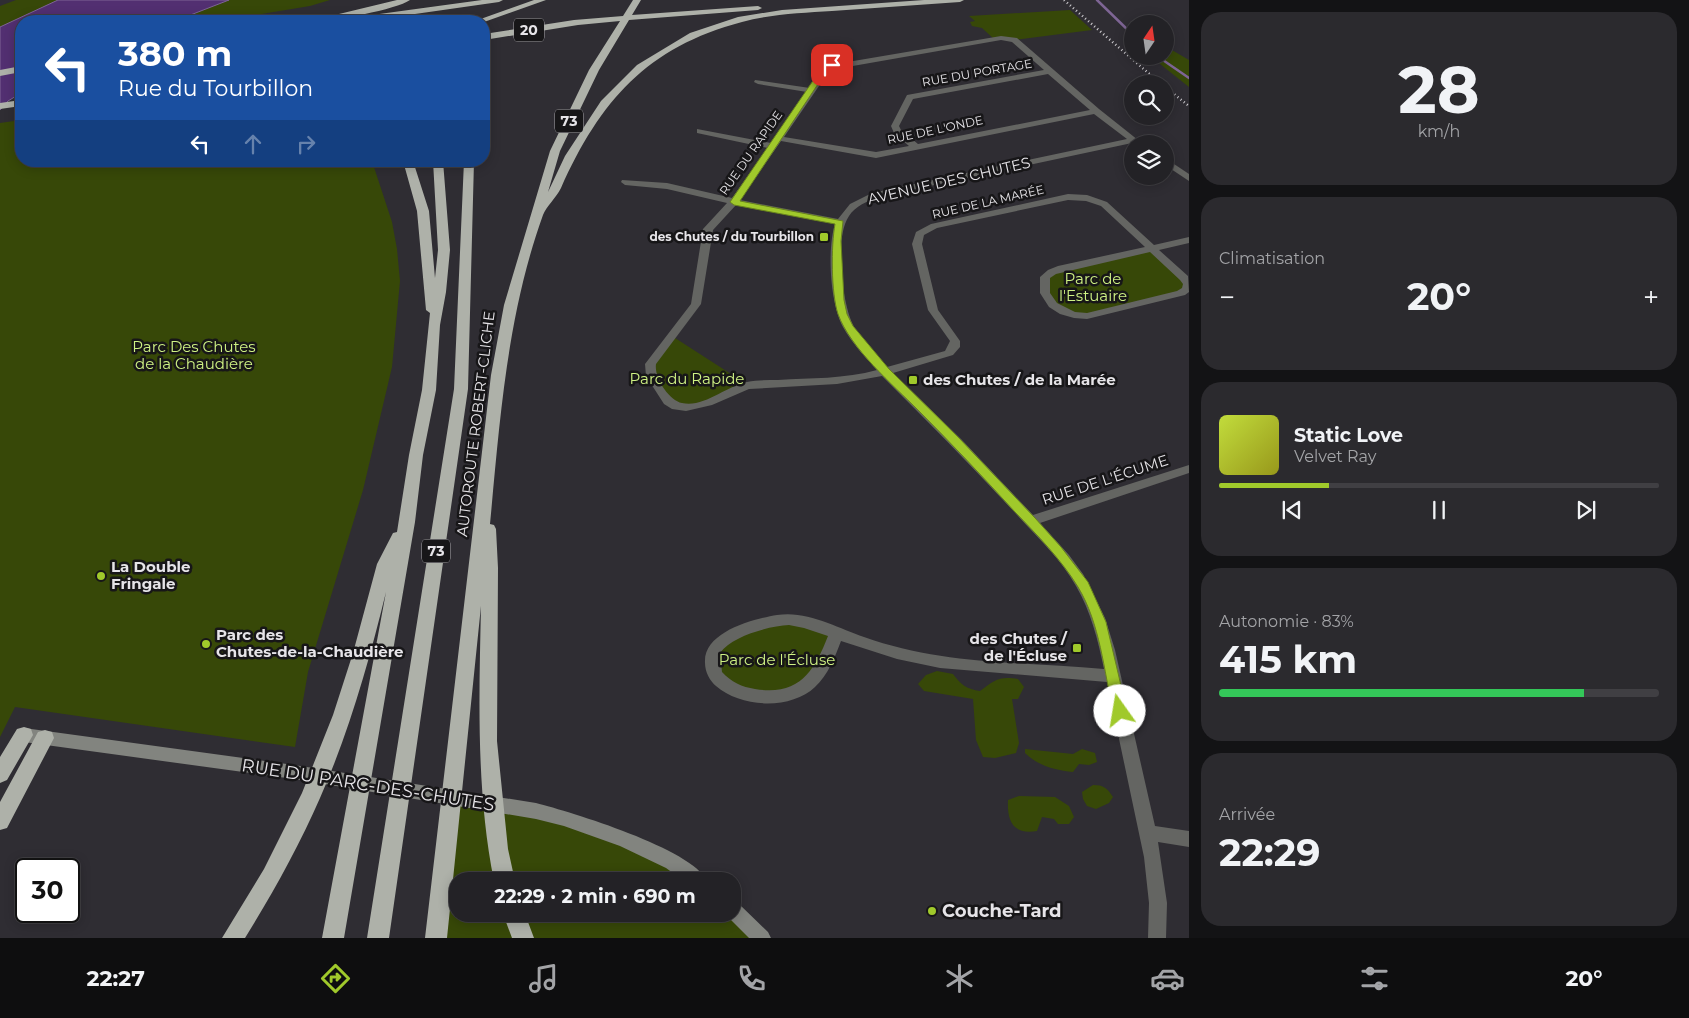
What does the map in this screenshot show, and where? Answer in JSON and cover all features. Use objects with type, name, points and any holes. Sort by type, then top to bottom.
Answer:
[{"type":"highway","points":[[347,15],[406,0]]},
{"type":"highway","points":[[424,0],[425,15]]},
{"type":"highway","points":[[393,15],[499,0]]},
{"type":"highway","points":[[490,25],[503,0]]},
{"type":"highway","points":[[490,18],[542,0]]},
{"type":"highway","name":"AUTOROUTE ROBERT-CLICHE","points":[[436,938],[498,375],[510,305],[555,151],[594,70],[639,0]]},
{"type":"highway","points":[[538,214],[550,197],[570,156],[604,103],[640,67],[693,35],[756,16],[802,10],[960,0]]},
{"type":"highway","name":"20","points":[[490,36],[700,3]]},
{"type":"highway","points":[[574,23],[710,11],[912,3]]},
{"type":"highway","points":[[0,73],[15,71]]},
{"type":"highway","points":[[0,106],[15,104]]},
{"type":"highway","points":[[410,167],[423,211],[434,325]]},
{"type":"highway","points":[[333,938],[416,455],[429,390],[434,325],[440,292],[444,250],[438,167]]},
{"type":"highway","name":"AUTOROUTE ROBERT-CLICHE","points":[[378,938],[460,389],[468,167]]},
{"type":"highway","points":[[486,485],[490,568],[488,741],[498,849],[502,872]]},
{"type":"highway","points":[[233,938],[271,876],[311,796],[342,715],[385,564],[406,522]]},
{"type":"highway","points":[[0,774],[24,735]]},
{"type":"highway","points":[[0,821],[45,738]]},
{"type":"highway","points":[[517,922],[523,938]]},
{"type":"street","name":"RUE DU RAPIDE","points":[[886,372],[837,380],[748,385],[734,389],[698,406],[684,408],[674,405],[667,400],[650,373],[649,366],[693,311],[698,296],[706,234],[711,224],[734,202],[823,70],[832,65],[1008,38],[1014,40],[1051,71]]},
{"type":"street","points":[[1051,71],[1096,111],[1128,135]]},
{"type":"street","name":"RUE DU PORTAGE","points":[[916,147],[897,131],[895,126],[910,97],[1051,71]]},
{"type":"street","points":[[758,82],[809,90]]},
{"type":"street","name":"RUE DE L'ONDE","points":[[778,138],[876,155],[1096,111]]},
{"type":"street","points":[[700,132],[773,146]]},
{"type":"street","name":"AVENUE DES CHUTES","points":[[840,222],[848,210],[859,202],[875,195],[1124,145]]},
{"type":"street","points":[[1174,167],[1189,178]]},
{"type":"street","points":[[625,182],[667,186],[734,202],[840,222],[836,241],[842,314],[857,340],[886,372],[955,440],[1057,550],[1084,586],[1100,622],[1147,832],[1158,904],[1157,938]]},
{"type":"street","name":"RUE DE LA MARÉE","points":[[886,372],[949,353],[954,347],[955,341],[939,320],[930,304],[917,244],[920,234],[934,226],[1076,196],[1096,200],[1104,204],[1184,278],[1188,284],[1187,289],[1181,293],[1087,316],[1064,312],[1053,305],[1045,293],[1046,277],[1052,272],[1151,248]]},
{"type":"street","points":[[1151,248],[1189,240]]},
{"type":"street","name":"RUE DE L'ÉCUME","points":[[1031,521],[1189,469]]},
{"type":"street","points":[[837,634],[825,665],[809,684],[791,695],[772,698],[746,694],[728,687],[718,680],[711,666],[712,652],[722,641],[761,625],[782,620],[808,623],[837,634],[916,658],[963,665],[1112,676]]},
{"type":"street","name":"RUE DU PARC-DES-CHUTES","points":[[24,735],[294,772],[536,810],[625,840],[672,862],[686,872]]},
{"type":"street","points":[[1147,832],[1189,839]]},
{"type":"street","points":[[741,917],[762,938]]},
{"type":"green space","points":[[16,0],[58,0],[26,15],[15,15],[15,20],[0,27],[0,6]]},
{"type":"green space","points":[[229,0],[330,0],[310,6],[256,15],[190,15]]},
{"type":"green space","points":[[1070,10],[1092,30],[1014,40],[994,39],[982,28],[972,26],[970,22],[975,21],[969,16]]},
{"type":"green space","points":[[1174,51],[1189,60],[1189,87],[1161,65],[1174,65]]},
{"type":"green space","name":"Parc Des Chutes de la Chaudière","points":[[15,121],[15,167],[374,167],[392,222],[400,281],[392,367],[363,490],[308,672],[295,747],[15,707],[0,737],[0,123]]},
{"type":"green space","name":"Parc de l'Estuaire","points":[[1151,249],[1184,278],[1187,289],[1087,316],[1074,315],[1053,305],[1045,277],[1052,272]]},
{"type":"green space","name":"Parc du Rapide","points":[[672,336],[748,385],[697,407],[674,405],[650,373]]},
{"type":"green space","name":"Parc de l'Écluse","points":[[782,620],[837,633],[825,665],[791,695],[728,687],[712,652],[722,641]]},
{"type":"green space","points":[[937,671],[953,674],[965,686],[980,691],[998,680],[1006,678],[1018,679],[1024,687],[1018,699],[1012,699],[1019,743],[1016,753],[995,758],[983,757],[976,740],[973,699],[924,691],[918,684],[926,675]]},
{"type":"green space","points":[[1025,749],[1073,754],[1082,749],[1095,753],[1097,762],[1089,765],[1079,764],[1073,772],[1060,770],[1047,767],[1035,761],[1025,753]]},
{"type":"green space","points":[[1093,785],[1105,788],[1113,797],[1109,803],[1096,809],[1087,806],[1082,792]]},
{"type":"green space","points":[[1019,796],[1055,797],[1069,806],[1074,817],[1069,824],[1058,824],[1054,819],[1042,817],[1037,831],[1022,831],[1013,825],[1008,808],[1008,800]]},
{"type":"green space","points":[[449,797],[536,811],[672,862],[686,872],[449,872],[449,922],[741,921],[761,938],[435,938]]},
{"type":"shaded area","points":[[58,0],[229,0],[190,15],[26,15]]},
{"type":"shaded area","points":[[15,20],[15,97],[0,110],[0,27]]},
{"type":"waterway","points":[[1097,0],[1124,26]]},
{"type":"waterway","points":[[1170,65],[1189,78]]},
{"type":"railway","points":[[1064,0],[1151,75]]},
{"type":"railway","points":[[1174,94],[1189,106]]},
{"type":"place","name":"des Chutes / du Tourbillon","points":[[824,237]]},
{"type":"place","name":"des Chutes / de la Marée","points":[[913,380]]},
{"type":"place","name":"La Double Fringale","points":[[101,576]]},
{"type":"place","name":"Parc des Chutes-de-la-Chaudière","points":[[206,644]]},
{"type":"place","name":"des Chutes / de l'Écluse","points":[[1077,648]]},
{"type":"place","name":"Couche-Tard","points":[[932,911]]},
{"type":"route","points":[[832,65],[823,70],[734,202],[840,222],[836,241],[840,300],[842,314],[848,326],[857,340],[886,372],[955,440],[1031,521],[1057,550],[1084,586],[1100,622],[1120,711]]}]
